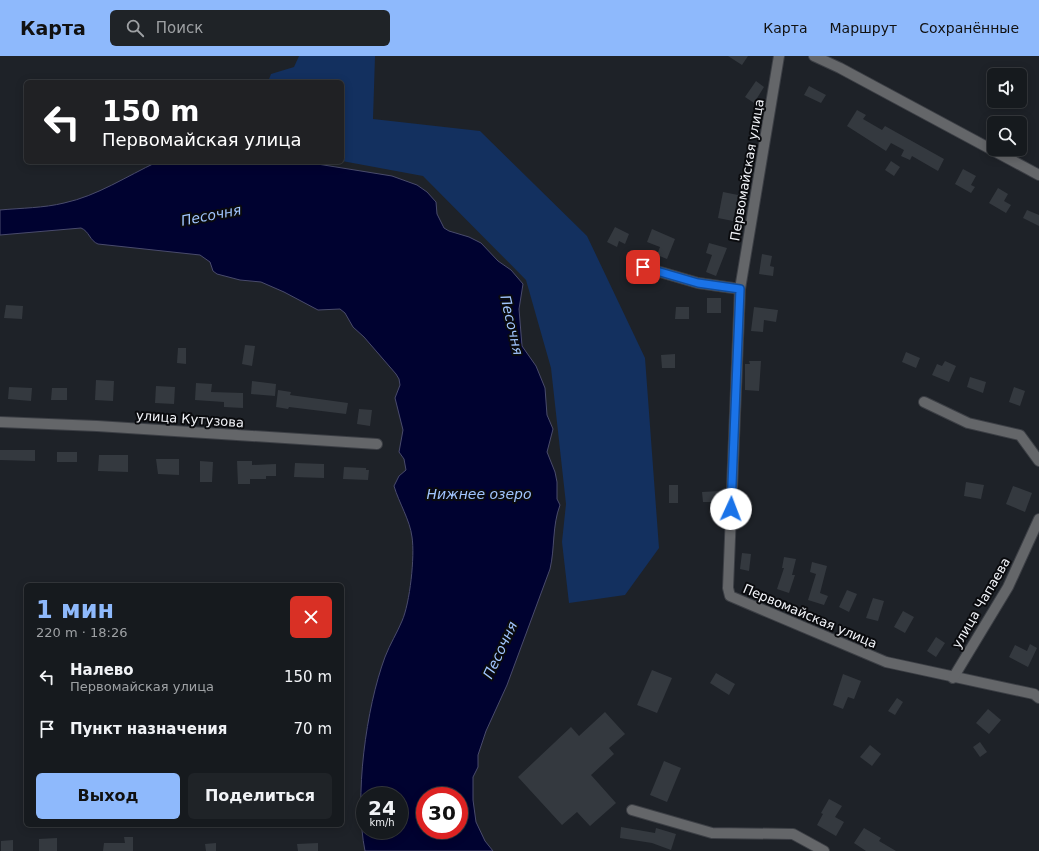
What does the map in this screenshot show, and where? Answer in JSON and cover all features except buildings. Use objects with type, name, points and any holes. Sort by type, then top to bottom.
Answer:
[{"type":"street","name":"Первомайская улица","points":[[779,56],[740,289],[728,588],[730,596],[886,662],[953,678],[1034,694],[1039,698]]},
{"type":"street","points":[[814,56],[840,68],[1039,175]]},
{"type":"street","points":[[643,267],[698,283],[740,289]]},
{"type":"street","points":[[924,402],[968,423],[1020,435],[1039,461]]},
{"type":"street","name":"улица Кутузова","points":[[0,422],[97,426],[377,444]]},
{"type":"street","name":"улица Чапаева","points":[[953,678],[1008,587],[1039,519]]},
{"type":"street","points":[[632,810],[712,833],[792,834],[824,851]]},
{"type":"shaded area","points":[[299,56],[375,56],[373,119],[480,131],[587,236],[645,358],[659,548],[625,595],[569,603],[562,542],[566,504],[551,368],[526,280],[423,176],[344,161],[344,80],[269,80],[271,74],[294,67]]},
{"type":"water","name":"Нижнее озеро","points":[[153,164],[317,164],[392,176],[417,185],[427,192],[436,202],[437,214],[444,228],[481,243],[498,261],[511,270],[523,284],[519,309],[522,346],[536,366],[545,388],[547,415],[553,429],[547,452],[555,472],[557,482],[557,499],[560,505],[557,513],[550,569],[507,685],[486,731],[478,755],[478,767],[473,777],[473,800],[476,822],[485,841],[493,851],[365,851],[363,839],[408,839],[408,787],[361,787],[367,727],[372,701],[385,657],[405,613],[412,567],[413,545],[411,531],[394,486],[399,476],[406,470],[404,459],[399,452],[403,430],[395,398],[400,385],[399,379],[364,337],[353,327],[345,313],[340,309],[318,310],[261,282],[240,280],[217,274],[213,271],[210,262],[200,255],[98,244],[93,241],[84,229],[81,228],[0,235],[0,210],[49,206],[76,200],[100,191]]},
{"type":"route","points":[[643,267],[698,283],[740,289],[731,509]]},
{"type":"water label","name":"Песочня","points":[[211,215]]},
{"type":"water label","name":"Песочня","points":[[512,325]]},
{"type":"water label","name":"Песочня","points":[[500,650]]}]
